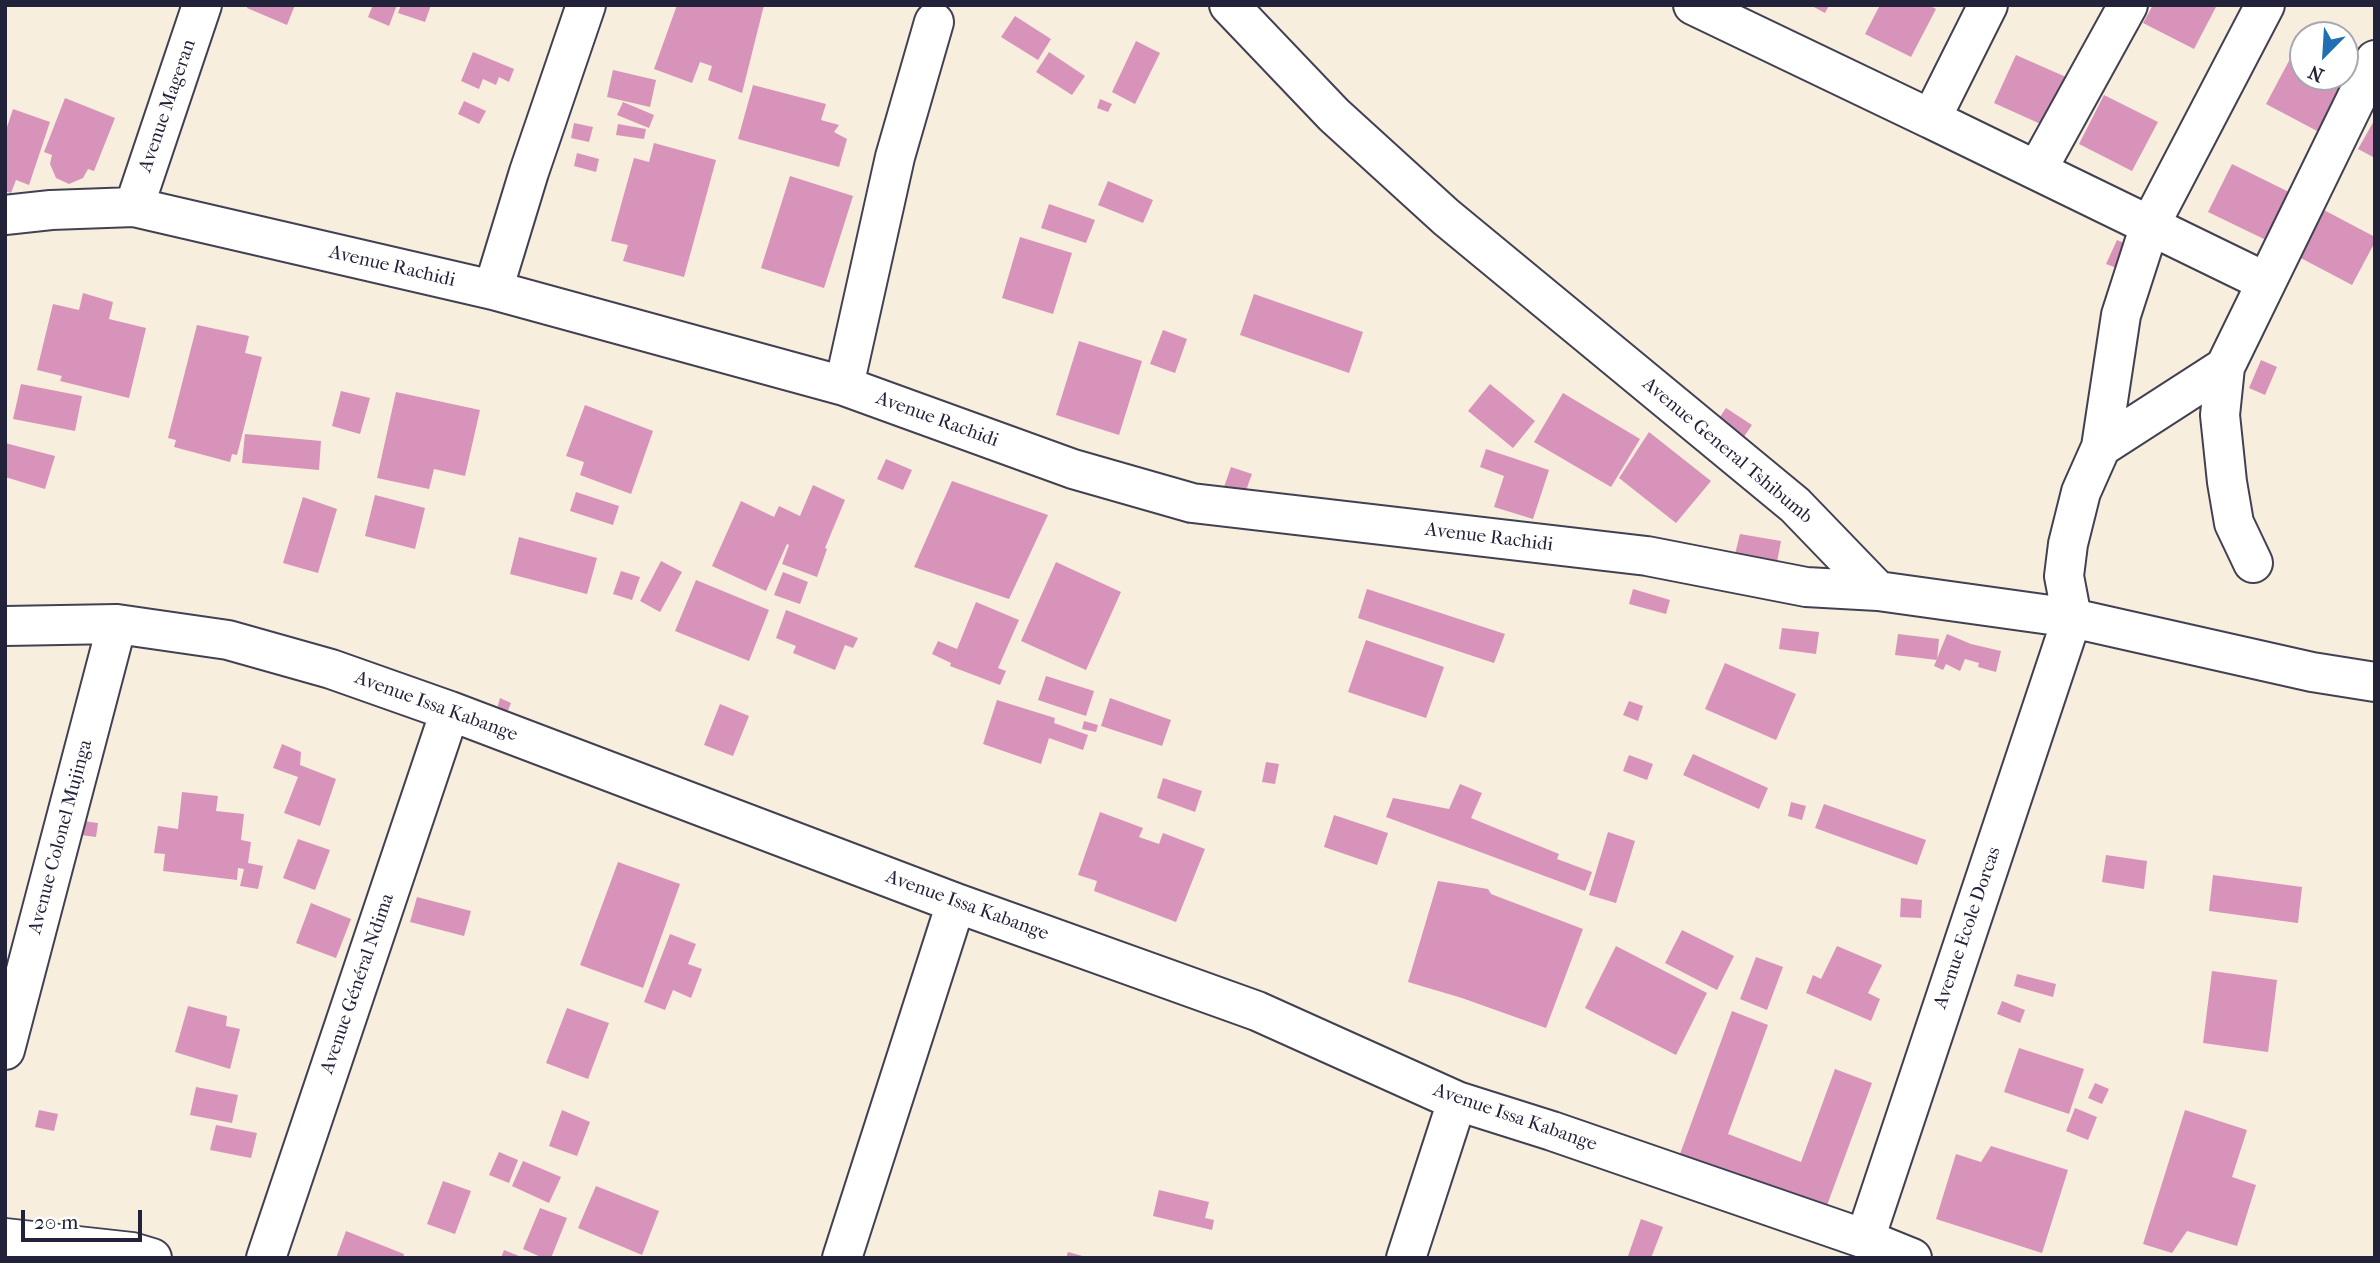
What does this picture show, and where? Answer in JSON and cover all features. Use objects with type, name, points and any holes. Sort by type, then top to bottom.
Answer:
[{"type":"street","name":"Avenue Mageran","points":[[134,207],[202,5]]},
{"type":"street","points":[[493,290],[529,172],[586,5]]},
{"type":"street","name":"Avenue General Tshibumb","points":[[1229,5],[1266,20],[1334,115],[1447,217],[1795,505],[1878,591]]},
{"type":"street","points":[[1693,5],[2266,282]]},
{"type":"street","points":[[1931,119],[1988,5]]},
{"type":"street","points":[[2038,170],[2128,5]]},
{"type":"street","points":[[2072,618],[2064,576],[2068,544],[2081,492],[2101,447],[2121,315],[2150,225],[2265,5]]},
{"type":"street","points":[[844,386],[895,157],[934,22]]},
{"type":"street","points":[[2253,563],[2234,523],[2227,482],[2220,415],[2225,367],[2375,60]]},
{"type":"street","name":"Avenue Rachidi","points":[[5,215],[51,210],[134,207],[493,290],[844,386],[1073,469],[1192,503],[1647,556],[1806,587],[1878,591]]},
{"type":"street","points":[[2101,447],[2225,367]]},
{"type":"street","points":[[1878,591],[2072,618],[2312,672],[2375,682]]},
{"type":"street","name":"Avenue Ecole Dorcas","points":[[1865,1238],[2072,618]]},
{"type":"street","name":"Avenue Issa Kabange","points":[[5,626],[117,624],[228,640],[331,669],[450,711],[956,904],[1257,1011],[1457,1101],[1865,1238],[1912,1258]]},
{"type":"street","name":"Avenue Colonel Mujinga","points":[[5,1050],[117,624]]},
{"type":"street","name":"Avenue Général Ndima","points":[[266,1258],[450,711]]},
{"type":"street","points":[[842,1258],[956,904]]},
{"type":"street","points":[[1406,1258],[1457,1101]]},
{"type":"street","points":[[5,1238],[132,1252],[152,1258]]},
{"type":"building","points":[[248,5],[295,5],[287,25],[247,8]]},
{"type":"building","points":[[373,5],[397,5],[389,26],[368,17]]},
{"type":"building","points":[[401,5],[431,5],[425,22],[398,13]]},
{"type":"building","points":[[677,5],[764,5],[742,93],[708,80],[712,66],[700,62],[692,83],[654,69]]},
{"type":"building","points":[[1810,5],[1829,5],[1825,13]]},
{"type":"building","points":[[1880,5],[1928,5],[1936,9],[1911,57],[1865,34]]},
{"type":"building","points":[[2153,5],[2217,5],[2194,49],[2143,23]]},
{"type":"building","points":[[1015,16],[1051,39],[1038,60],[1001,37]]},
{"type":"building","points":[[1136,41],[1160,53],[1135,104],[1112,92]]},
{"type":"building","points":[[473,52],[514,69],[509,82],[499,77],[496,85],[483,79],[479,89],[461,81]]},
{"type":"building","points":[[1049,52],[1085,76],[1072,95],[1036,72]]},
{"type":"building","points":[[2016,55],[2066,77],[2045,126],[1994,103]]},
{"type":"building","points":[[2289,61],[2289,91],[2340,91],[2319,132],[2266,104]]},
{"type":"building","points":[[613,70],[656,80],[650,107],[607,97]]},
{"type":"building","points":[[753,85],[826,104],[821,120],[839,125],[834,132],[847,139],[839,167],[738,139]]},
{"type":"building","points":[[2104,95],[2158,122],[2132,171],[2079,144]]},
{"type":"building","points":[[65,98],[115,118],[94,171],[88,169],[83,178],[69,184],[56,178],[50,164],[52,155],[44,152]]},
{"type":"building","points":[[1100,99],[1112,104],[1108,112],[1097,108]]},
{"type":"building","points":[[464,101],[486,111],[479,124],[458,114]]},
{"type":"building","points":[[623,102],[654,115],[649,128],[617,115]]},
{"type":"building","points":[[13,109],[50,122],[29,185],[16,180],[11,193],[5,191],[5,133]]},
{"type":"building","points":[[2375,119],[2375,158],[2358,149]]},
{"type":"building","points":[[574,123],[593,127],[589,142],[571,138]]},
{"type":"building","points":[[618,124],[646,129],[644,139],[616,135]]},
{"type":"building","points":[[654,143],[716,160],[684,277],[623,261],[628,245],[611,241],[634,158],[649,162]]},
{"type":"building","points":[[577,153],[599,159],[596,172],[574,166]]},
{"type":"building","points":[[2232,164],[2289,192],[2266,240],[2208,212]]},
{"type":"building","points":[[790,176],[853,196],[824,288],[761,268]]},
{"type":"building","points":[[1108,181],[1153,200],[1143,223],[1098,205]]},
{"type":"building","points":[[1049,204],[1095,220],[1086,243],[1041,228]]},
{"type":"building","points":[[2322,209],[2375,237],[2375,242],[2352,285],[2297,256]]},
{"type":"building","points":[[1020,237],[1072,253],[1053,314],[1002,298]]},
{"type":"building","points":[[2117,240],[2131,246],[2122,270],[2106,264]]},
{"type":"building","points":[[83,293],[113,302],[109,319],[146,328],[129,398],[60,381],[62,376],[37,370],[53,304],[79,310]]},
{"type":"building","points":[[1254,294],[1363,332],[1349,373],[1240,335]]},
{"type":"building","points":[[197,325],[249,336],[245,353],[262,357],[237,455],[232,454],[230,462],[174,447],[176,440],[168,438]]},
{"type":"building","points":[[1163,330],[1187,339],[1175,373],[1150,364]]},
{"type":"building","points":[[1079,341],[1142,361],[1119,435],[1056,415]]},
{"type":"building","points":[[2261,360],[2277,367],[2265,395],[2249,388]]},
{"type":"building","points":[[21,384],[82,396],[75,431],[13,419]]},
{"type":"building","points":[[1490,384],[1535,421],[1513,448],[1468,411]]},
{"type":"building","points":[[341,391],[370,398],[360,434],[332,426]]},
{"type":"building","points":[[396,392],[480,410],[465,476],[434,469],[429,489],[377,478]]},
{"type":"building","points":[[1563,393],[1640,439],[1611,487],[1534,442]]},
{"type":"building","points":[[585,405],[653,431],[631,494],[580,475],[584,462],[566,456]]},
{"type":"building","points":[[1726,408],[1752,425],[1737,447],[1711,430]]},
{"type":"building","points":[[1649,432],[1711,481],[1676,523],[1619,478]]},
{"type":"building","points":[[245,434],[321,441],[319,470],[242,463]]},
{"type":"building","points":[[5,443],[55,456],[45,489],[5,477]]},
{"type":"building","points":[[1486,449],[1549,470],[1533,519],[1494,507],[1504,476],[1480,467]]},
{"type":"building","points":[[886,459],[912,470],[903,490],[877,479]]},
{"type":"building","points":[[1231,467],[1252,474],[1245,493],[1224,487]]},
{"type":"building","points":[[952,481],[1048,515],[1009,599],[914,567]]},
{"type":"building","points":[[813,485],[845,500],[825,548],[827,549],[817,577],[782,564],[789,545],[787,544],[766,591],[712,566],[741,501],[774,517],[779,506],[800,516]]},
{"type":"building","points":[[576,492],[619,506],[613,525],[570,511]]},
{"type":"building","points":[[375,495],[425,508],[415,549],[365,536]]},
{"type":"building","points":[[303,497],[337,509],[318,573],[283,563]]},
{"type":"building","points":[[1740,534],[1781,541],[1777,562],[1735,554]]},
{"type":"building","points":[[519,537],[597,558],[587,594],[510,574]]},
{"type":"building","points":[[661,561],[682,572],[660,612],[640,601]]},
{"type":"building","points":[[1056,562],[1121,592],[1086,670],[1021,641]]},
{"type":"building","points":[[621,571],[640,577],[632,600],[613,594]]},
{"type":"building","points":[[783,572],[808,582],[800,604],[774,595]]},
{"type":"building","points":[[696,580],[769,610],[749,661],[675,631]]},
{"type":"building","points":[[1367,589],[1505,634],[1494,663],[1358,618]]},
{"type":"building","points":[[1633,589],[1670,600],[1666,614],[1629,604]]},
{"type":"building","points":[[976,602],[1019,620],[998,668],[1006,671],[1000,685],[950,666],[951,663],[932,654],[938,641],[957,649]]},
{"type":"building","points":[[786,610],[858,638],[853,648],[845,645],[835,670],[793,653],[796,646],[776,638]]},
{"type":"building","points":[[1782,628],[1819,632],[1816,654],[1779,649]]},
{"type":"building","points":[[1898,634],[1939,639],[1937,660],[1895,655]]},
{"type":"building","points":[[1947,634],[1971,644],[2001,651],[1996,672],[1978,667],[1979,663],[1965,659],[1960,671],[1946,664],[1943,670],[1934,666]]},
{"type":"building","points":[[1366,640],[1444,667],[1426,718],[1348,692]]},
{"type":"building","points":[[1725,663],[1796,694],[1776,740],[1705,709]]},
{"type":"building","points":[[1046,676],[1094,691],[1086,716],[1038,700]]},
{"type":"building","points":[[500,698],[511,703],[507,713],[497,709]]},
{"type":"building","points":[[1110,698],[1171,720],[1162,746],[1101,726]]},
{"type":"building","points":[[997,700],[1055,718],[1054,723],[1088,735],[1083,750],[1049,738],[1041,764],[983,744]]},
{"type":"building","points":[[1629,701],[1643,706],[1638,721],[1623,715]]},
{"type":"building","points":[[720,704],[749,716],[733,756],[704,745]]},
{"type":"building","points":[[1084,721],[1098,725],[1096,732],[1082,729]]},
{"type":"building","points":[[282,744],[301,752],[300,765],[336,779],[320,826],[284,813],[298,777],[273,768]]},
{"type":"building","points":[[1693,754],[1768,788],[1759,809],[1683,775]]},
{"type":"building","points":[[1629,755],[1653,764],[1647,780],[1623,771]]},
{"type":"building","points":[[1266,762],[1279,764],[1275,784],[1262,782]]},
{"type":"building","points":[[1163,778],[1202,791],[1195,812],[1157,798]]},
{"type":"building","points":[[1460,784],[1482,793],[1471,818],[1559,854],[1557,859],[1592,872],[1585,891],[1386,817],[1393,798],[1449,809]]},
{"type":"building","points":[[182,792],[218,796],[216,811],[244,814],[241,840],[251,842],[248,863],[263,866],[258,889],[240,886],[244,869],[238,868],[237,880],[163,871],[165,854],[154,853],[158,826],[178,829]]},
{"type":"building","points":[[1791,802],[1806,806],[1802,820],[1788,816]]},
{"type":"building","points":[[1824,804],[1926,840],[1917,865],[1815,828]]},
{"type":"building","points":[[1100,812],[1143,828],[1139,837],[1159,844],[1163,833],[1205,849],[1176,922],[1094,891],[1097,881],[1078,875]]},
{"type":"building","points":[[1334,815],[1388,833],[1377,865],[1324,847]]},
{"type":"building","points":[[83,821],[98,823],[96,837],[81,835]]},
{"type":"building","points":[[1608,832],[1635,841],[1616,903],[1589,895]]},
{"type":"building","points":[[298,839],[330,850],[315,890],[283,878]]},
{"type":"building","points":[[2106,855],[2147,861],[2144,889],[2102,882]]},
{"type":"building","points":[[618,862],[680,884],[643,988],[580,965]]},
{"type":"building","points":[[2213,875],[2302,887],[2298,923],[2209,911]]},
{"type":"building","points":[[1438,881],[1488,889],[1491,894],[1583,929],[1546,1028],[1408,982]]},
{"type":"building","points":[[417,897],[471,911],[464,936],[410,922]]},
{"type":"building","points":[[1901,898],[1922,900],[1921,918],[1900,917]]},
{"type":"building","points":[[311,903],[351,919],[336,958],[296,943]]},
{"type":"building","points":[[1682,930],[1734,956],[1717,990],[1665,963]]},
{"type":"building","points":[[670,934],[696,944],[688,964],[702,969],[691,998],[673,990],[665,1010],[644,1002]]},
{"type":"building","points":[[1616,946],[1707,993],[1676,1055],[1585,1008]]},
{"type":"building","points":[[1837,946],[1882,965],[1868,993],[1880,999],[1871,1021],[1806,993],[1813,975],[1821,979]]},
{"type":"building","points":[[1756,957],[1783,967],[1767,1010],[1740,999]]},
{"type":"building","points":[[2212,971],[2277,980],[2268,1052],[2203,1043]]},
{"type":"building","points":[[2017,974],[2056,984],[2053,997],[2014,986]]},
{"type":"building","points":[[2002,1001],[2025,1010],[2020,1023],[1997,1014]]},
{"type":"building","points":[[188,1006],[227,1016],[226,1026],[240,1029],[230,1069],[175,1052]]},
{"type":"building","points":[[567,1008],[609,1023],[588,1079],[546,1063]]},
{"type":"building","points":[[1732,1011],[1768,1025],[1728,1134],[1801,1162],[1835,1069],[1872,1083],[1826,1208],[1680,1154]]},
{"type":"building","points":[[2019,1048],[2084,1069],[2069,1114],[2004,1092]]},
{"type":"building","points":[[2095,1083],[2109,1089],[2102,1104],[2088,1098]]},
{"type":"building","points":[[196,1087],[238,1095],[232,1123],[190,1115]]},
{"type":"building","points":[[2075,1108],[2097,1117],[2088,1140],[2066,1131]]},
{"type":"building","points":[[39,1110],[58,1114],[54,1131],[35,1127]]},
{"type":"building","points":[[562,1110],[590,1122],[577,1156],[549,1146]]},
{"type":"building","points":[[2185,1110],[2247,1130],[2232,1177],[2256,1185],[2237,1246],[2187,1231],[2172,1253],[2143,1244]]},
{"type":"building","points":[[216,1125],[257,1133],[251,1158],[210,1150]]},
{"type":"building","points":[[1991,1146],[2068,1170],[2042,1253],[1936,1219],[1956,1154],[1981,1162]]},
{"type":"building","points":[[499,1152],[518,1160],[509,1183],[489,1175]]},
{"type":"building","points":[[523,1161],[561,1177],[549,1203],[512,1186]]},
{"type":"building","points":[[443,1181],[471,1191],[455,1234],[427,1224]]},
{"type":"building","points":[[596,1186],[659,1211],[642,1255],[578,1228]]},
{"type":"building","points":[[1159,1190],[1209,1202],[1205,1218],[1214,1220],[1212,1230],[1153,1216]]},
{"type":"building","points":[[540,1208],[567,1218],[551,1258],[543,1258],[523,1249]]},
{"type":"building","points":[[1641,1219],[1663,1227],[1651,1258],[1628,1256]]},
{"type":"building","points":[[346,1231],[404,1254],[403,1258],[336,1258]]},
{"type":"building","points":[[504,1250],[524,1258],[501,1258]]},
{"type":"building","points":[[1068,1252],[1086,1257],[1086,1258],[1066,1258]]}]
